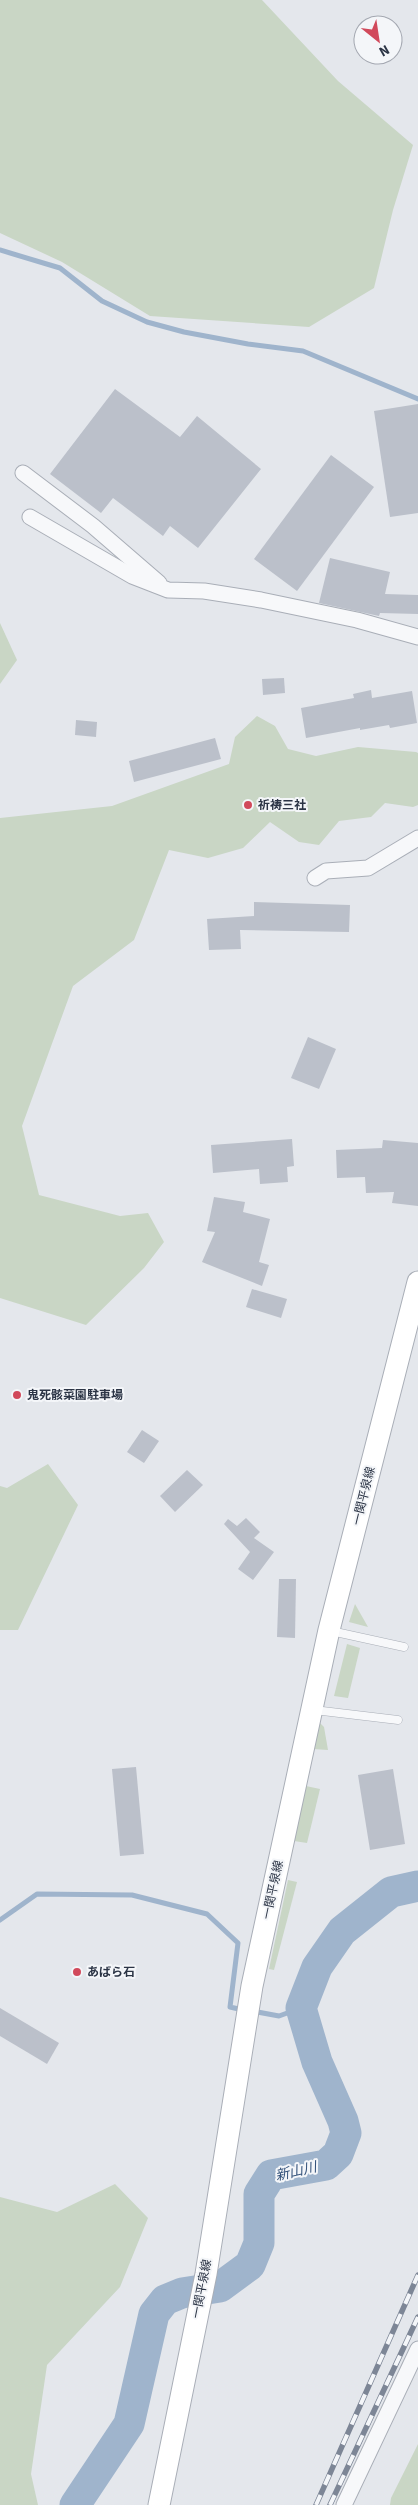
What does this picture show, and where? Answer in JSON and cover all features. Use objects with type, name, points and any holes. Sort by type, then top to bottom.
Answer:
[{"type":"main road","name":"一関平泉線","points":[[159,2505],[206,2274],[252,1986],[329,1630],[418,1282]]},
{"type":"street","points":[[23,473],[93,526],[168,590]]},
{"type":"street","points":[[30,517],[132,576],[168,590],[204,591],[261,600],[358,620],[418,637]]},
{"type":"street","points":[[315,878],[326,871],[368,868],[418,838]]},
{"type":"street","points":[[344,2505],[418,2348]]},
{"type":"lane","points":[[329,1630],[404,1647]]},
{"type":"lane","points":[[312,1710],[398,1720]]},
{"type":"green space","points":[[0,0],[262,0],[338,81],[413,145],[393,210],[374,288],[309,327],[150,316],[62,262],[0,233]]},
{"type":"green space","points":[[0,623],[17,660],[0,684]]},
{"type":"green space","points":[[257,716],[275,726],[288,749],[316,756],[358,747],[418,753],[418,805],[413,807],[385,803],[371,817],[339,821],[319,845],[299,842],[270,822],[243,848],[208,858],[169,850],[134,940],[73,986],[22,1126],[39,1195],[120,1216],[148,1213],[164,1242],[144,1268],[86,1325],[0,1298],[0,818],[112,806],[229,764],[235,737]]},
{"type":"green space","points":[[48,1464],[78,1505],[18,1630],[0,1630],[0,1486],[7,1488]]},
{"type":"green space","points":[[355,1604],[368,1627],[349,1622]]},
{"type":"green space","points":[[347,1644],[360,1648],[348,1698],[334,1696]]},
{"type":"green space","points":[[318,1721],[324,1727],[328,1750],[313,1749]]},
{"type":"green space","points":[[306,1786],[320,1789],[307,1843],[294,1841]]},
{"type":"green space","points":[[288,1880],[297,1882],[274,1970],[269,1969]]},
{"type":"green space","points":[[115,2184],[148,2218],[120,2287],[47,2365],[31,2474],[38,2505],[0,2505],[0,2197],[57,2212]]},
{"type":"green space","points":[[418,2444],[418,2505],[390,2505],[391,2498]]},
{"type":"building","points":[[115,389],[180,437],[197,416],[261,469],[198,548],[170,526],[163,536],[113,498],[101,513],[50,474]]},
{"type":"building","points":[[418,404],[418,513],[390,517],[374,411]]},
{"type":"building","points":[[331,455],[374,487],[297,591],[254,559]]},
{"type":"building","points":[[330,558],[390,572],[385,594],[418,595],[418,614],[380,613],[379,616],[319,603]]},
{"type":"building","points":[[284,678],[285,693],[263,695],[262,679]]},
{"type":"building","points":[[371,690],[372,698],[412,691],[417,723],[390,728],[389,725],[360,730],[360,728],[306,738],[301,708],[354,698],[353,694]]},
{"type":"building","points":[[76,720],[97,722],[96,737],[75,735]]},
{"type":"building","points":[[215,738],[221,759],[134,782],[129,761]]},
{"type":"building","points":[[254,902],[350,905],[349,932],[240,930],[241,949],[209,950],[207,919],[254,916]]},
{"type":"building","points":[[308,1037],[336,1049],[319,1089],[291,1078]]},
{"type":"building","points":[[292,1139],[294,1166],[287,1167],[288,1182],[260,1184],[259,1169],[213,1173],[211,1145]]},
{"type":"building","points":[[383,1140],[418,1143],[418,1206],[392,1203],[394,1192],[366,1193],[365,1177],[337,1178],[336,1150],[382,1148]]},
{"type":"building","points":[[214,1197],[245,1202],[243,1212],[270,1219],[259,1262],[269,1265],[262,1286],[202,1262],[215,1232],[207,1231]]},
{"type":"building","points":[[252,1289],[287,1299],[281,1318],[246,1307]]},
{"type":"building","points":[[142,1430],[159,1441],[144,1463],[127,1452]]},
{"type":"building","points":[[187,1470],[203,1485],[175,1512],[160,1496]]},
{"type":"building","points":[[246,1518],[260,1532],[254,1538],[274,1552],[253,1580],[238,1569],[250,1552],[224,1524],[228,1519],[237,1526]]},
{"type":"building","points":[[279,1579],[296,1579],[295,1638],[277,1637]]},
{"type":"building","points":[[136,1767],[144,1854],[120,1856],[112,1769]]},
{"type":"building","points":[[393,1769],[405,1844],[370,1850],[358,1775]]},
{"type":"building","points":[[0,2008],[59,2043],[47,2064],[0,2036]]},
{"type":"waterway","points":[[0,250],[60,268],[102,301],[147,322],[184,332],[248,344],[303,351],[418,399]]},
{"type":"waterway","name":"新山川","points":[[75,2505],[129,2424],[154,2314],[165,2300],[182,2293],[220,2287],[250,2265],[259,2243],[259,2194],[271,2175],[326,2165],[338,2154],[346,2133],[343,2121],[317,2062],[301,2008],[317,1967],[342,1931],[391,1892],[418,1886]]},
{"type":"waterway","points":[[0,1920],[37,1894],[132,1895],[207,1914],[238,1943],[230,2007],[243,2010]]},
{"type":"waterway","points":[[252,2011],[279,2016],[301,2008]]},
{"type":"railway","points":[[316,2505],[418,2275]]},
{"type":"railway","points":[[330,2505],[418,2317]]},
{"type":"place","name":"祈祷三社","points":[[248,805]]},
{"type":"place","name":"鬼死骸菜園駐車場","points":[[17,1395]]},
{"type":"place","name":"あばら石","points":[[77,1972]]}]
